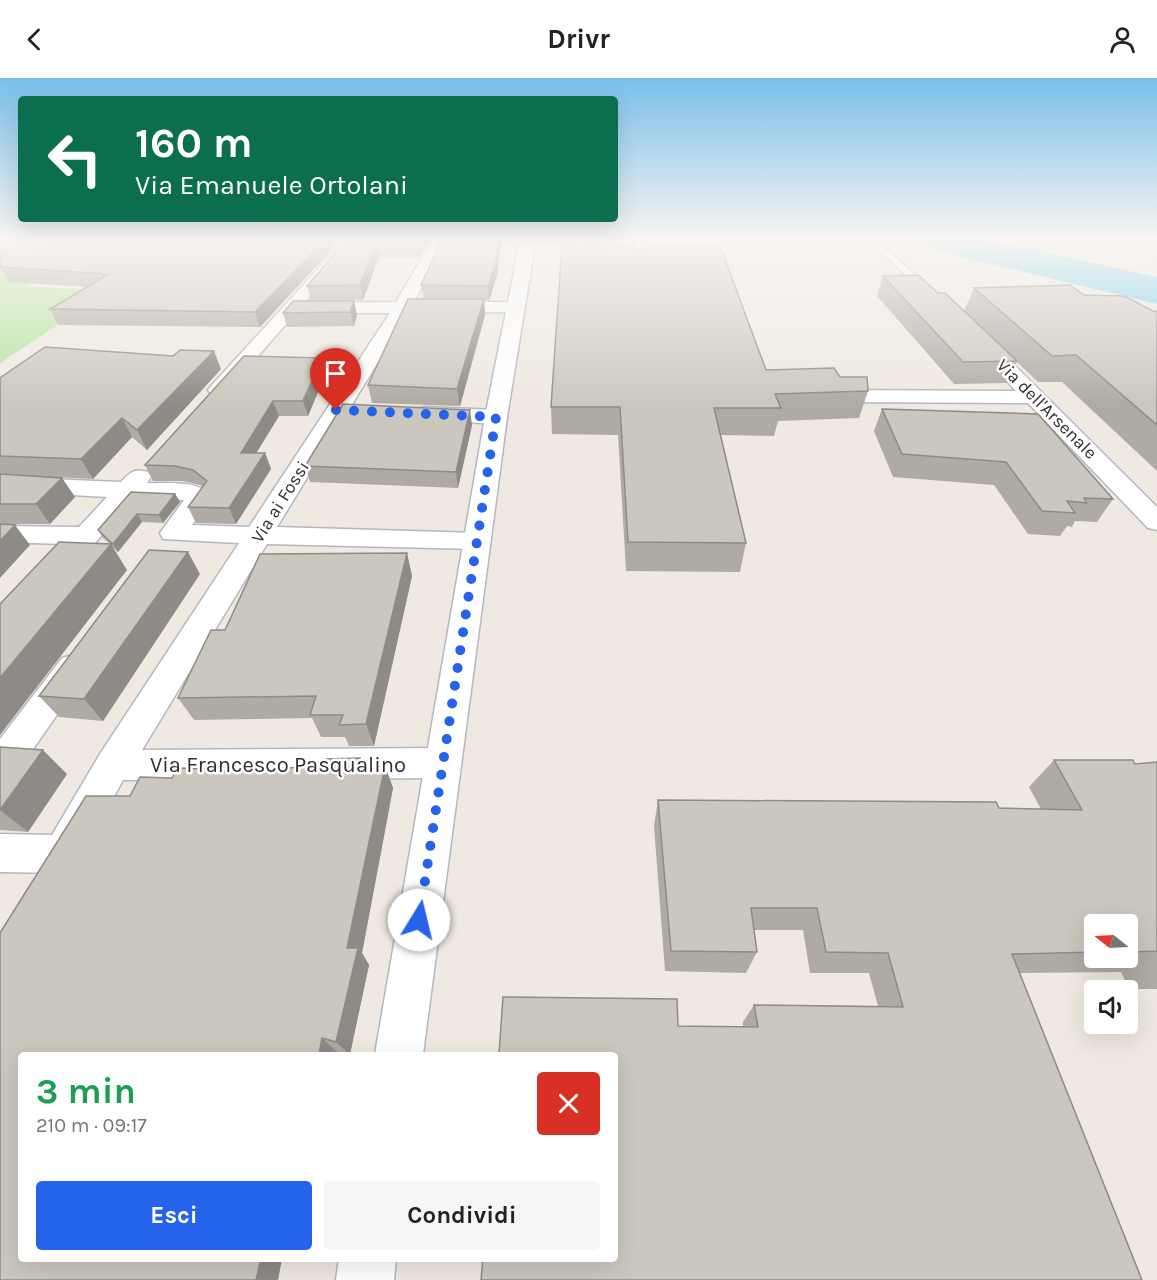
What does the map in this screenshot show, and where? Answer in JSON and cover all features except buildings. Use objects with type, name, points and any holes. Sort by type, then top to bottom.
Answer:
[{"type":"street","points":[[206,403],[303,293]]},
{"type":"street","name":"Via ai Fossi","points":[[37,891],[113,765],[260,536],[348,411],[410,293]]},
{"type":"street","points":[[399,1052],[496,417],[518,293]]},
{"type":"street","points":[[291,308],[516,307]]},
{"type":"street","name":"Via dell'Arsenale","points":[[969,331],[1157,522]]},
{"type":"street","points":[[840,396],[1037,398]]},
{"type":"street","points":[[407,413],[496,417]]},
{"type":"street","points":[[0,632],[152,463]]},
{"type":"street","points":[[0,484],[129,489],[192,494],[199,497],[163,545],[260,536],[477,541]]},
{"type":"street","points":[[0,534],[86,536]]},
{"type":"street","points":[[0,767],[91,643]]},
{"type":"street","name":"Via Francesco Pasqualino","points":[[113,765],[443,763]]},
{"type":"street","points":[[0,853],[61,854]]},
{"type":"street","points":[[365,1280],[367,1262]]},
{"type":"lane","points":[[929,293],[939,302]]},
{"type":"green space","points":[[0,293],[106,293],[0,363]]},
{"type":"water","points":[[1112,293],[1157,293],[1157,304]]},
{"type":"route","points":[[336,410],[496,417],[419,920]]}]
